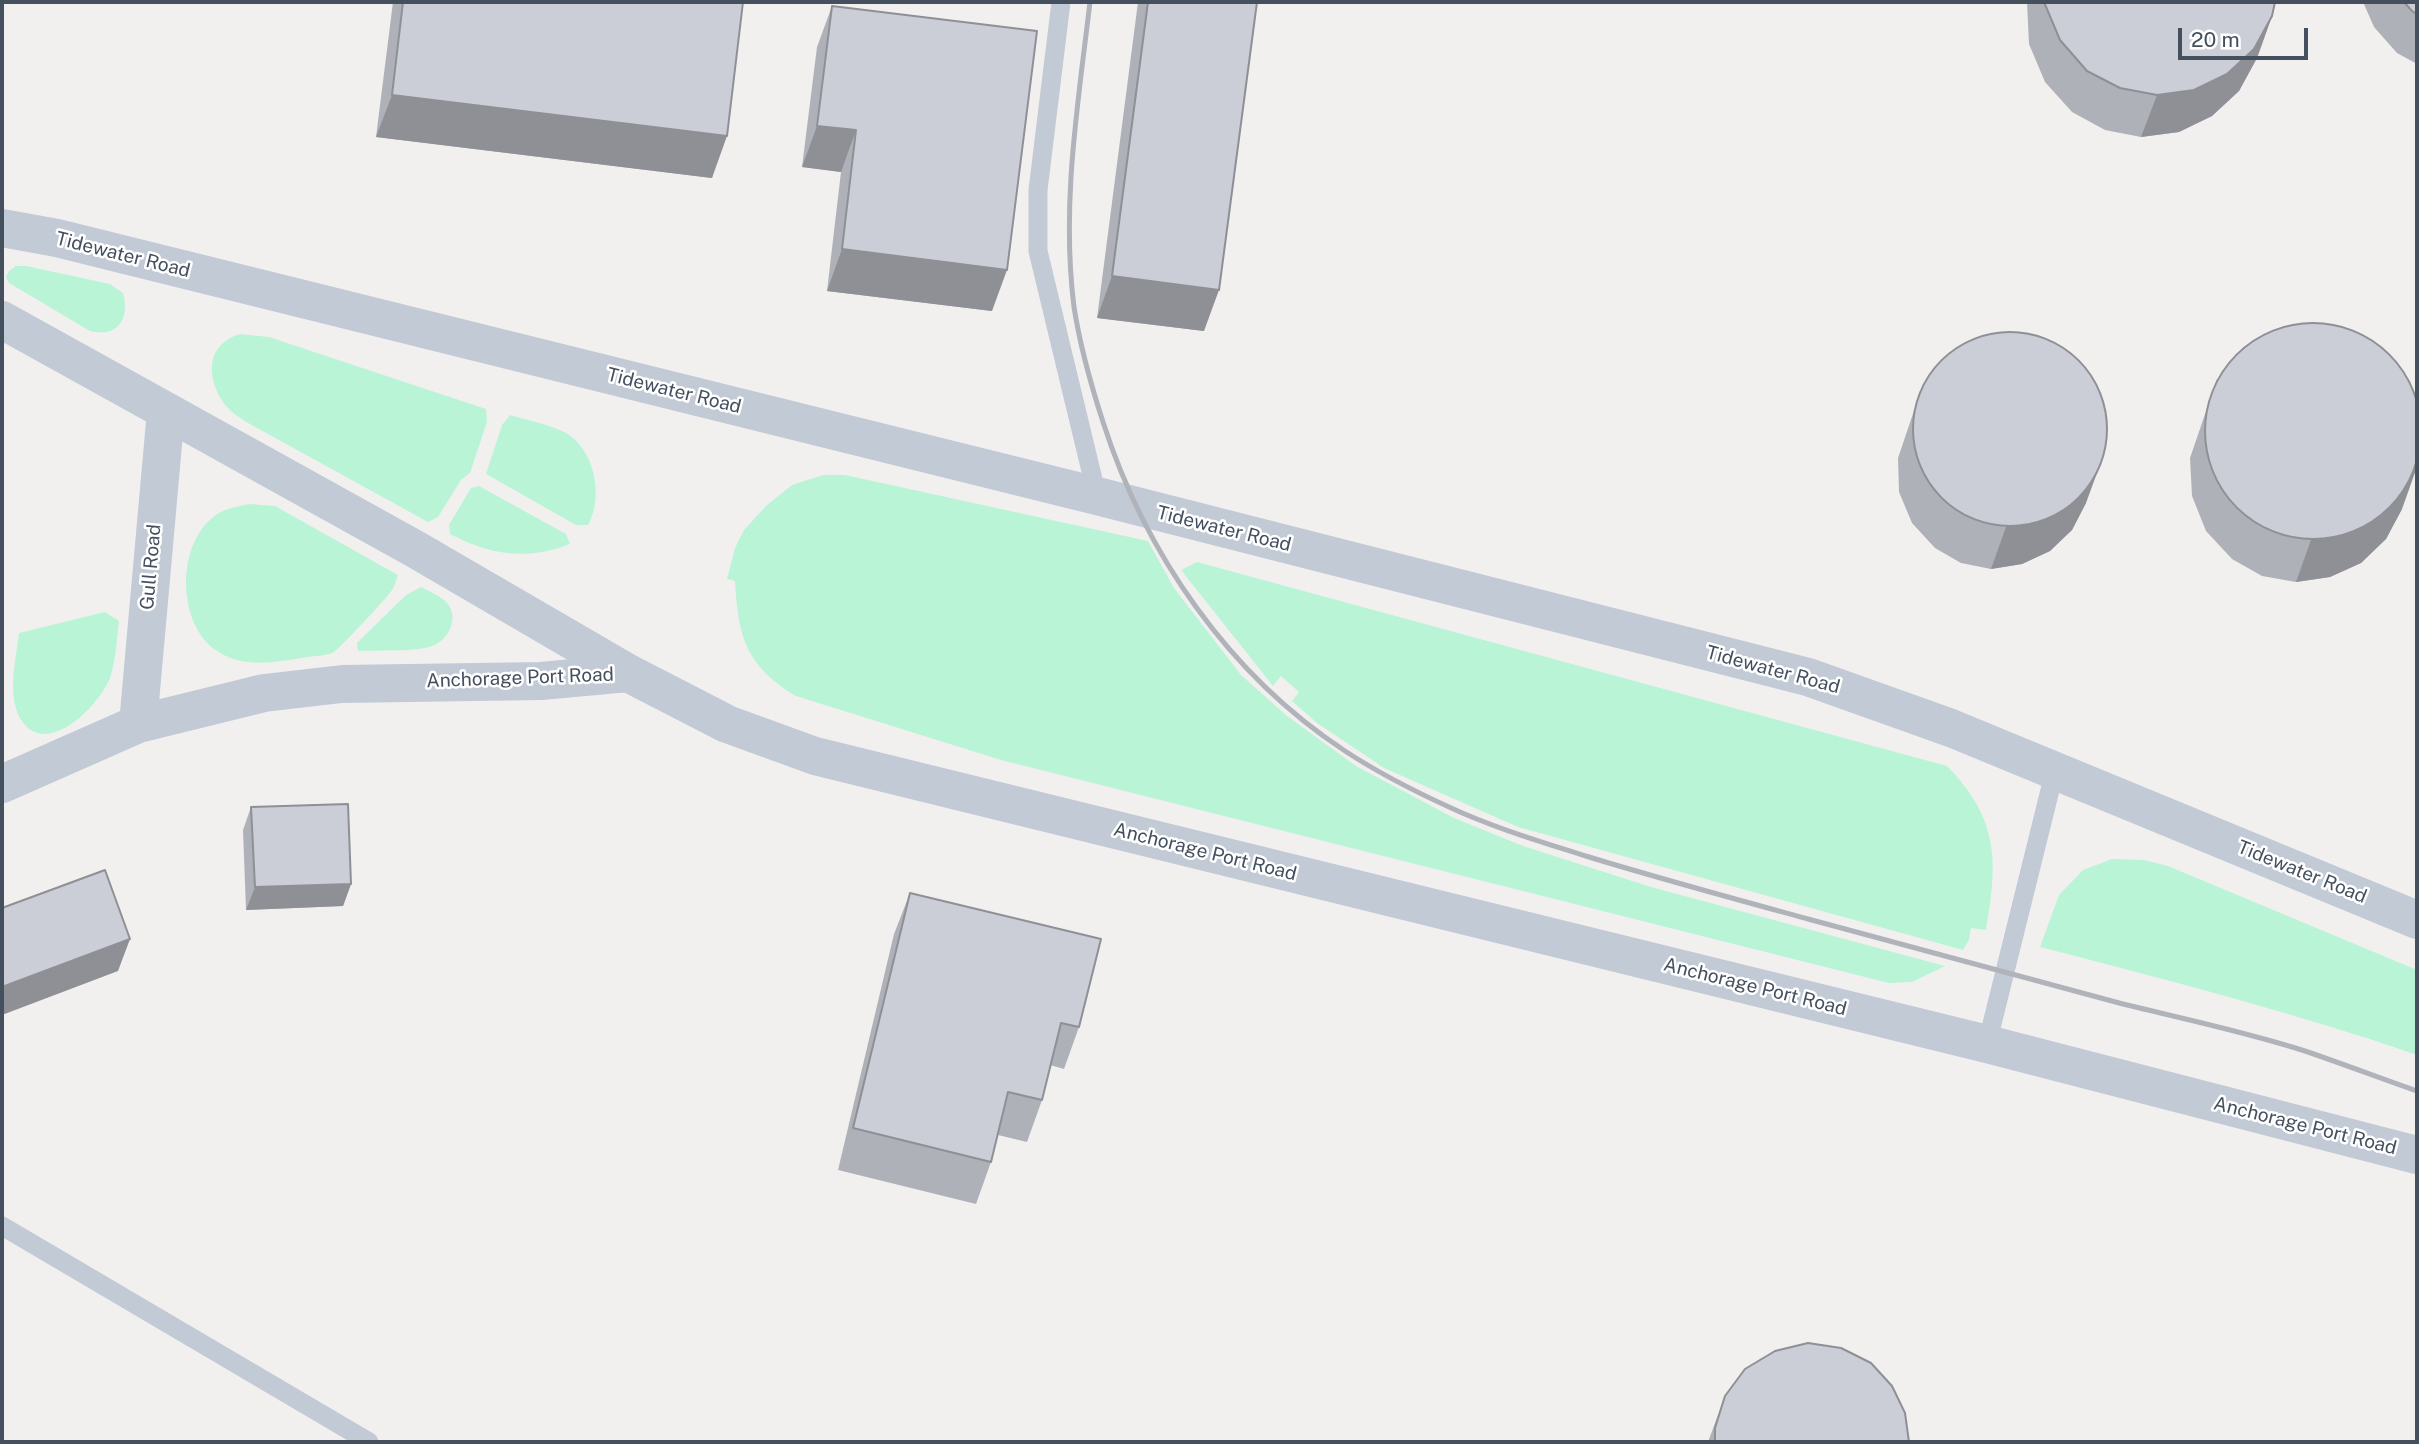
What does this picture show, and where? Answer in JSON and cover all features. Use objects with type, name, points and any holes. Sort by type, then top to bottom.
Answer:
[{"type":"street","name":"Tidewater Road","points":[[2,228],[57,238],[1097,496],[1808,677],[1951,728],[2417,920]]},
{"type":"street","points":[[2,320],[415,549],[628,673]]},
{"type":"street","name":"Gull Road","points":[[138,724],[166,411]]},
{"type":"street","name":"Anchorage Port Road","points":[[2,784],[138,724],[264,693],[342,684],[541,681],[628,673],[727,724],[816,756],[1987,1044],[2417,1155]]},
{"type":"lane","points":[[1061,2],[1038,190],[1038,251],[1097,496]]},
{"type":"lane","points":[[1987,1044],[2055,770]]},
{"type":"lane","points":[[2,1226],[369,1442]]},
{"type":"green space","points":[[16,266],[110,284],[123,293],[125,311],[120,324],[108,332],[90,331],[9,283],[6,277]]},
{"type":"green space","points":[[240,334],[269,337],[486,409],[487,422],[470,473],[461,480],[438,517],[428,522],[248,423],[231,411],[219,396],[212,375],[212,364],[220,346]]},
{"type":"green space","points":[[510,415],[564,432],[575,439],[583,449],[594,474],[596,487],[593,514],[588,525],[576,525],[486,474],[502,425]]},
{"type":"green space","points":[[823,475],[845,475],[1148,541],[1174,588],[1241,675],[1287,716],[1356,766],[1454,818],[1523,846],[1651,887],[1945,966],[1912,982],[1889,983],[1001,760],[796,696],[766,673],[748,648],[742,634],[735,581],[727,579],[735,548],[744,530],[767,505],[792,485]]},
{"type":"green space","points":[[479,486],[566,534],[570,544],[539,553],[509,553],[480,547],[450,534],[449,525],[471,488]]},
{"type":"green space","points":[[250,504],[275,506],[398,575],[389,595],[334,652],[284,661],[248,662],[225,656],[202,636],[193,619],[186,580],[195,541],[205,525],[219,513]]},
{"type":"green space","points":[[1197,562],[1947,766],[1977,804],[1991,842],[1992,883],[1986,930],[1971,928],[1969,940],[1963,950],[1518,827],[1384,768],[1317,723],[1292,701],[1299,692],[1281,676],[1273,686],[1181,570]]},
{"type":"green space","points":[[421,587],[442,598],[452,613],[451,627],[442,640],[421,649],[358,651],[357,643],[406,595]]},
{"type":"green space","points":[[105,612],[119,621],[114,662],[106,687],[97,700],[72,724],[43,734],[31,730],[20,718],[14,698],[19,633]]},
{"type":"green space","points":[[2112,859],[2144,860],[2168,866],[2417,970],[2417,1055],[2277,1011],[2040,947],[2059,895],[2083,870]]},
{"type":"building","points":[[403,2],[743,2],[727,136],[392,95]]},
{"type":"building","points":[[1148,2],[1257,2],[1219,290],[1112,276]]},
{"type":"building","points":[[2044,2],[2275,2],[2272,16],[2254,49],[2227,74],[2194,90],[2157,95],[2120,88],[2087,71],[2060,40]]},
{"type":"building","points":[[2404,2],[2417,2],[2417,14],[2412,11]]},
{"type":"building","points":[[832,6],[1037,31],[1007,270],[842,249],[856,130],[817,126]]},
{"type":"building","points":[[2313,323],[2354,331],[2390,354],[2413,390],[2421,431],[2413,472],[2390,508],[2354,531],[2313,539],[2272,531],[2236,508],[2213,472],[2205,431],[2213,390],[2236,354],[2272,331]]},
{"type":"building","points":[[2010,332],[2047,340],[2078,361],[2099,392],[2107,429],[2099,466],[2078,497],[2047,518],[2010,526],[1973,518],[1942,497],[1921,466],[1913,429],[1921,392],[1942,361],[1973,340]]},
{"type":"building","points":[[348,804],[351,884],[255,887],[251,807]]},
{"type":"building","points":[[105,870],[130,939],[2,987],[2,908]]},
{"type":"building","points":[[910,893],[1101,939],[1079,1027],[1061,1023],[1042,1100],[1008,1092],[991,1162],[853,1128]]},
{"type":"building","points":[[1808,1343],[1841,1348],[1871,1363],[1892,1386],[1905,1413],[1909,1442],[1715,1442],[1715,1428],[1725,1396],[1745,1369],[1775,1351]]},
{"type":"railway","points":[[1090,2],[1076,116],[1069,230],[1074,307],[1094,394],[1121,471],[1142,518],[1167,563],[1228,648],[1264,686],[1303,720],[1345,751],[1396,781],[1466,815],[1518,834],[1753,904],[2123,1004],[2283,1044],[2417,1091]]}]
